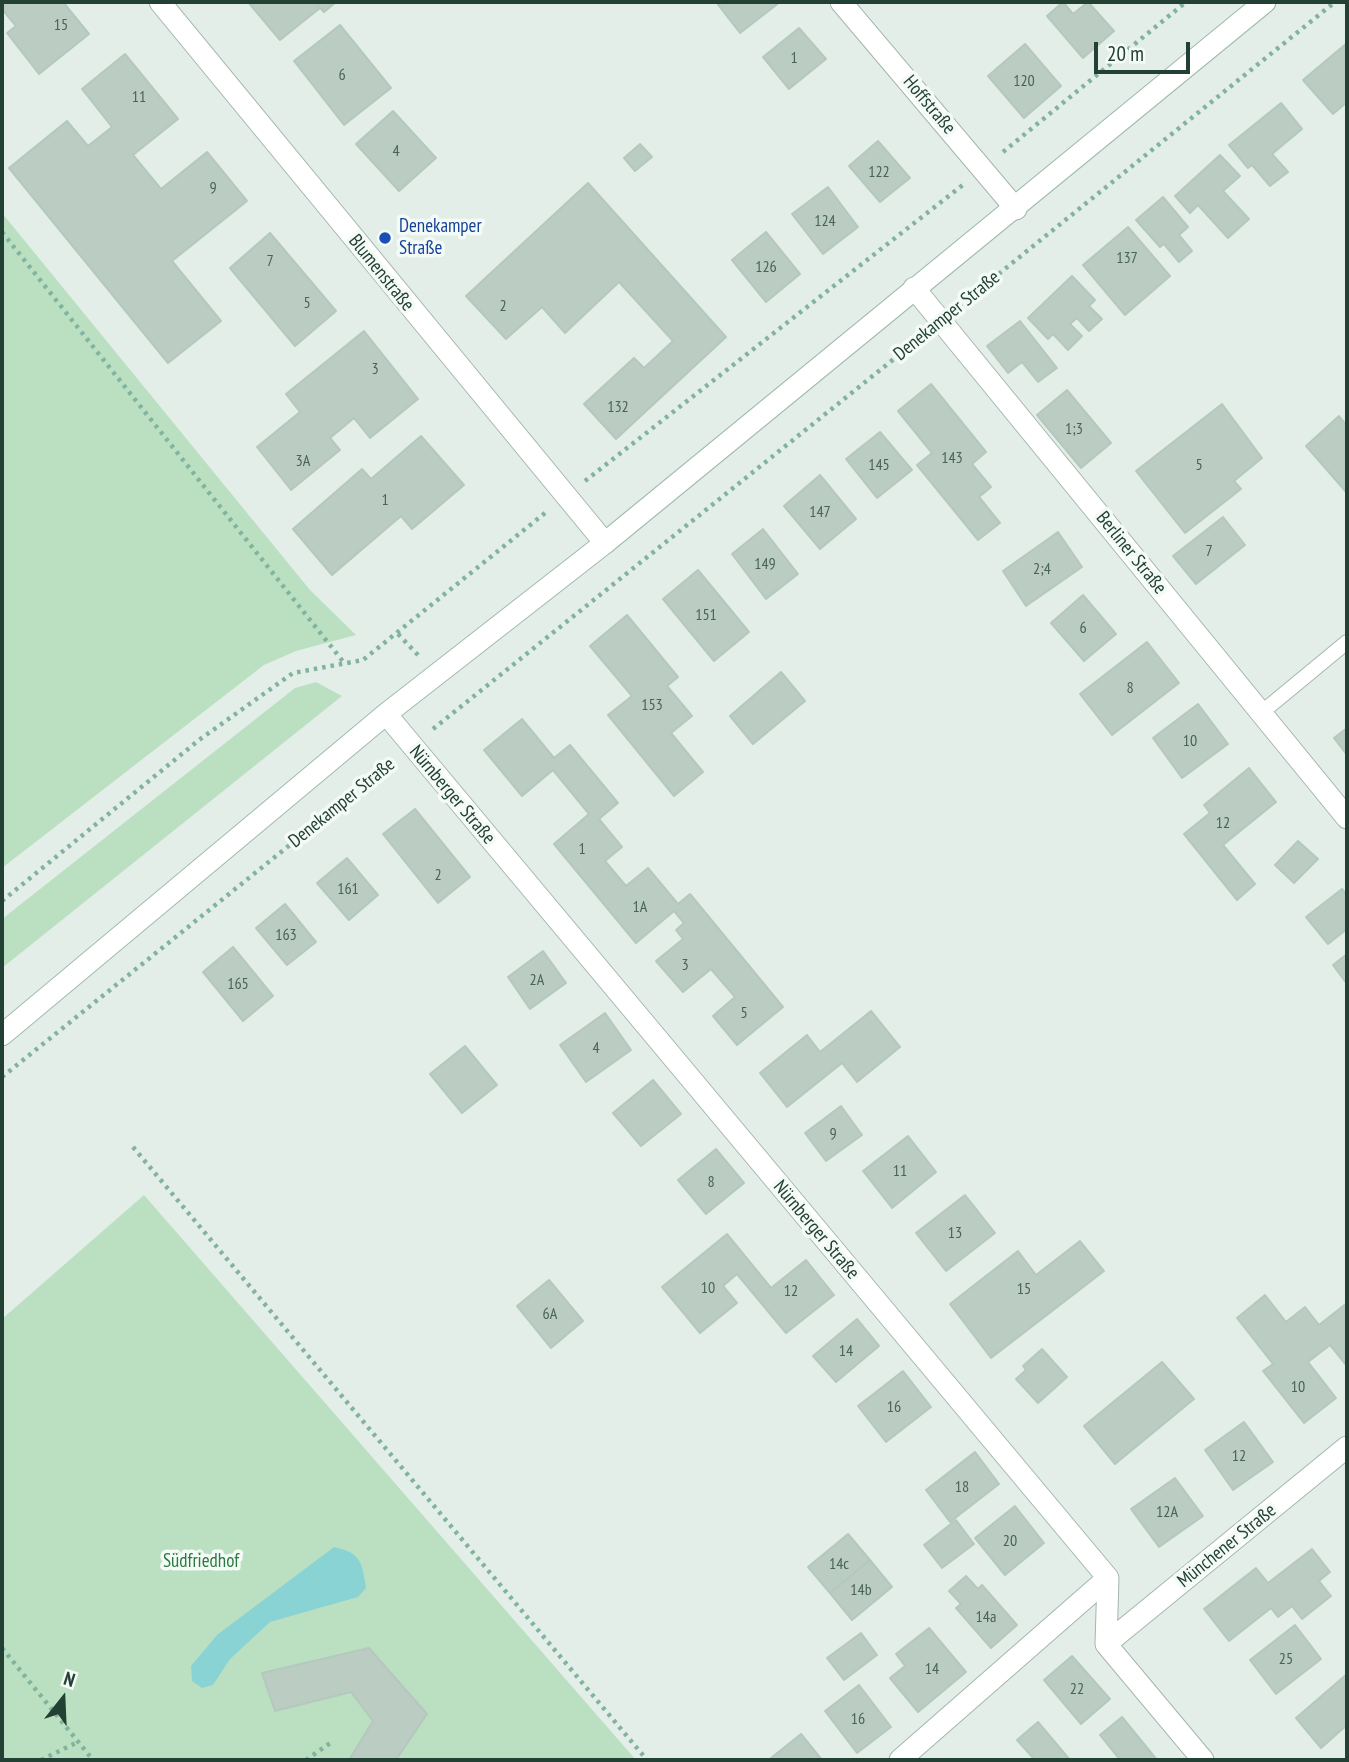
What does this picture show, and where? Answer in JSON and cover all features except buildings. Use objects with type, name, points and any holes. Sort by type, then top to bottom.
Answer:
[{"type":"street","name":"Blumenstraße","points":[[160,2],[605,544]]},
{"type":"street","name":"Hoffstraße","points":[[841,2],[1016,209]]},
{"type":"street","name":"Denekamper Straße","points":[[2,1035],[386,714],[605,544],[1265,2]]},
{"type":"street","name":"Berliner Straße","points":[[914,288],[1347,818]]},
{"type":"street","name":"Nürnberger Straße","points":[[386,714],[1108,1578]]},
{"type":"street","name":"Münchener Straße","points":[[1106,1644],[1347,1447]]},
{"type":"street","points":[[1108,1578],[1106,1644],[1203,1760]]},
{"type":"street","points":[[900,1760],[1108,1578]]},
{"type":"lane","points":[[1261,713],[1347,642]]},
{"type":"path","points":[[2,901],[198,740],[293,673],[363,660],[398,634],[566,496],[983,169],[1186,2]]},
{"type":"path","name":"Denekamper Straße","points":[[2,1077],[1335,2]]},
{"type":"path","points":[[2,232],[345,665]]},
{"type":"path","points":[[133,1147],[647,1760]]},
{"type":"path","points":[[2,1648],[93,1760]]},
{"type":"path","points":[[306,1760],[333,1741]]},
{"type":"path","points":[[41,1760],[78,1742]]},
{"type":"green space","points":[[2,213],[310,590],[356,635],[296,651],[264,665],[2,868]]},
{"type":"green space","points":[[316,682],[342,696],[2,968],[2,919],[295,688]]},
{"type":"green space","name":"Südfriedhof","points":[[144,1195],[636,1760],[2,1760],[2,1319]]},
{"type":"water","points":[[334,1547],[350,1552],[359,1560],[366,1588],[358,1597],[270,1622],[230,1659],[213,1685],[202,1688],[192,1681],[191,1666],[217,1635]]},
{"type":"place","name":"Denekamper Straße","points":[[385,238]]}]
